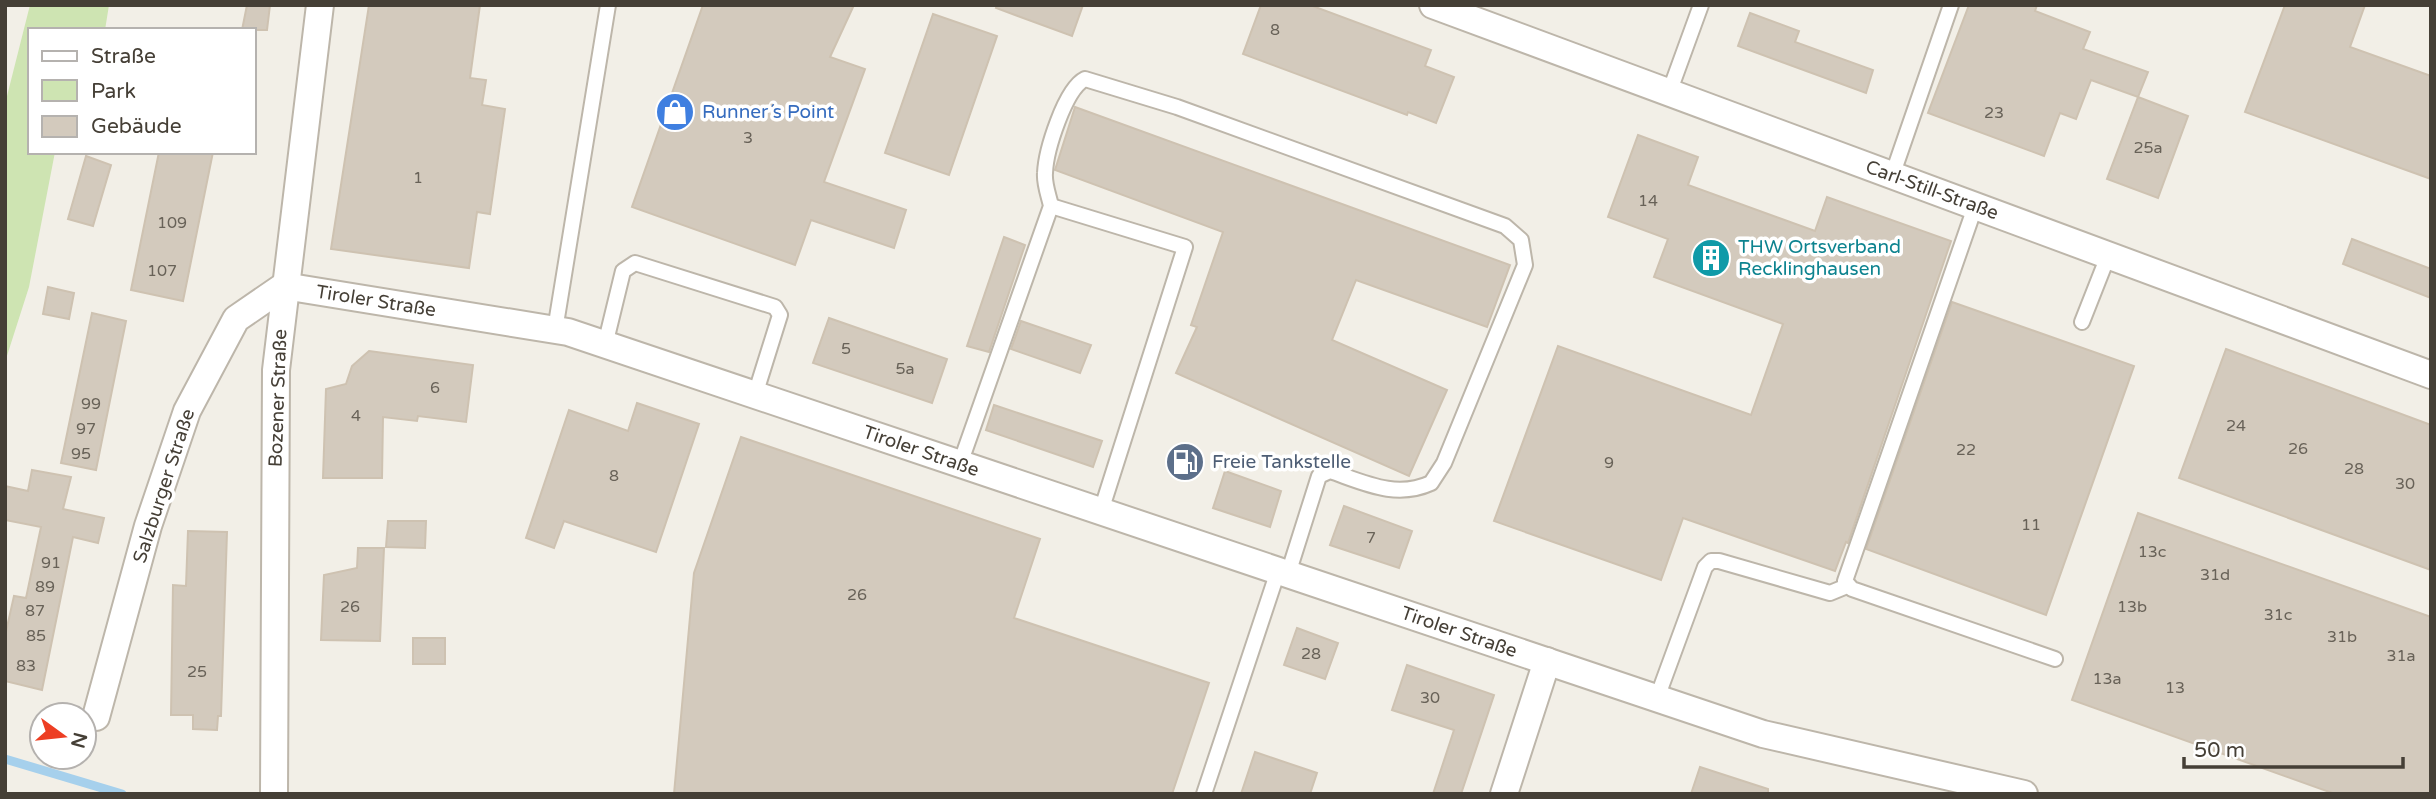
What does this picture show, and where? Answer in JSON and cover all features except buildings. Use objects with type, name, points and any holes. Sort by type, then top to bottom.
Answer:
[{"type":"street","name":"Bozener Straße","points":[[274,794],[276,370],[284,286],[320,5]]},
{"type":"street","name":"Carl-Still-Straße","points":[[1433,5],[2431,375]]},
{"type":"street","name":"Tiroler Straße","points":[[284,286],[555,330],[1763,734],[1960,787],[2024,794]]},
{"type":"street","name":"Salzburger Straße","points":[[98,710],[148,526],[187,411],[236,319],[284,286]]},
{"type":"street","points":[[1504,794],[1547,661]]},
{"type":"lane","points":[[555,330],[608,5]]},
{"type":"lane","points":[[1669,93],[1701,5]]},
{"type":"lane","points":[[1892,176],[1951,5]]},
{"type":"lane","points":[[960,464],[1051,206],[1045,174],[1050,142],[1073,88],[1085,79],[1190,112],[1453,205],[1505,226],[1521,240],[1525,265],[1444,463],[1431,484],[1404,492],[1379,488],[1331,471],[1319,476],[1204,794]]},
{"type":"lane","points":[[1051,206],[1185,247],[1101,511]]},
{"type":"lane","points":[[1847,586],[1845,575],[1864,518],[1975,207]]},
{"type":"lane","points":[[2082,322],[2108,256]]},
{"type":"lane","points":[[605,345],[623,271],[635,263],[775,307],[780,315],[755,395]]},
{"type":"lane","points":[[1657,698],[1705,566],[1711,561],[1830,593],[1847,586],[2055,659]]},
{"type":"green space","points":[[30,5],[109,5],[105,28],[28,28],[28,154],[55,154],[29,287],[5,362],[5,104]]},
{"type":"waterway","points":[[5,759],[122,794]]},
{"type":"place","name":"Runner´s Point","points":[[675,112]]},
{"type":"place","name":"THW Ortsverband Recklinghausen","points":[[1711,258]]},
{"type":"place","name":"Freie Tankstelle","points":[[1185,462]]}]
